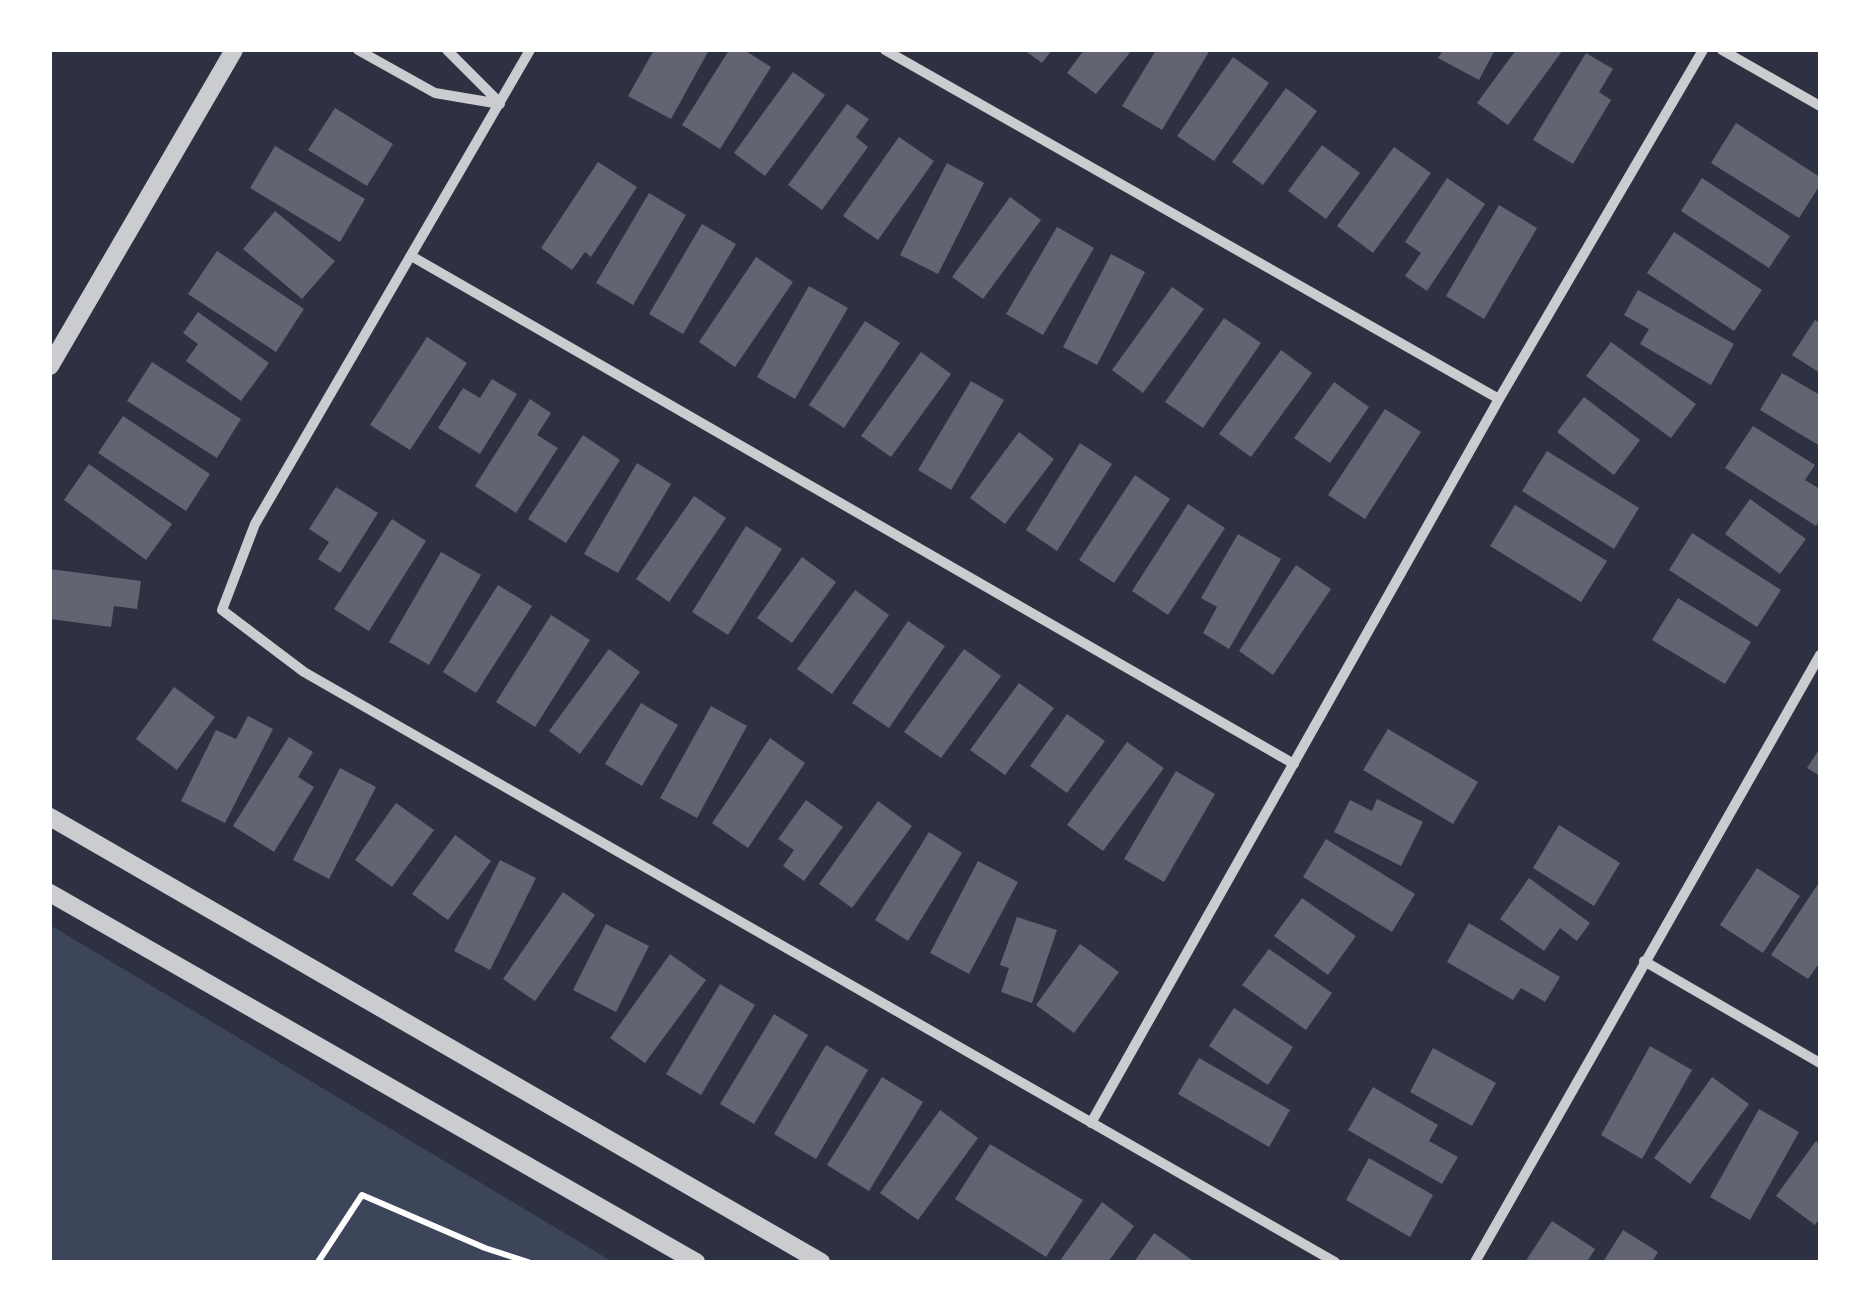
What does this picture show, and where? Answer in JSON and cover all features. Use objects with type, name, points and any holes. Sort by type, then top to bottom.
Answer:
[{"type":"street","points":[[50,366],[234,50]]},
{"type":"street","points":[[358,50],[435,93],[500,104]]},
{"type":"street","points":[[447,50],[500,104]]},
{"type":"street","points":[[530,50],[255,524],[222,610],[304,672],[1335,1262]]},
{"type":"street","points":[[885,50],[1499,399]]},
{"type":"street","points":[[1091,1123],[1499,399],[1702,50]]},
{"type":"street","points":[[1722,50],[1820,106]]},
{"type":"street","points":[[412,258],[1294,764]]},
{"type":"street","points":[[1475,1262],[1820,654]]},
{"type":"street","points":[[50,817],[821,1262]]},
{"type":"street","points":[[50,894],[696,1262]]},
{"type":"street","points":[[1644,961],[1820,1063]]},
{"type":"path","points":[[318,1262],[362,1195],[485,1248],[528,1262]]},
{"type":"shaded area","points":[[50,925],[613,1262],[50,1262]]},
{"type":"building","points":[[654,50],[709,50],[671,119],[628,96]]},
{"type":"building","points":[[729,50],[744,50],[771,67],[720,149],[682,125]]},
{"type":"building","points":[[1024,50],[1052,50],[1042,63]]},
{"type":"building","points":[[1084,50],[1132,50],[1096,94],[1067,73]]},
{"type":"building","points":[[1156,50],[1210,50],[1162,130],[1122,106]]},
{"type":"building","points":[[1443,50],[1495,50],[1479,80],[1438,58]]},
{"type":"building","points":[[1516,50],[1563,50],[1508,125],[1477,103]]},
{"type":"building","points":[[1586,53],[1613,69],[1599,92],[1611,100],[1573,164],[1533,140]]},
{"type":"building","points":[[1233,57],[1269,83],[1214,161],[1177,136]]},
{"type":"building","points":[[793,72],[825,95],[765,176],[734,153]]},
{"type":"building","points":[[1286,88],[1317,111],[1263,185],[1232,162]]},
{"type":"building","points":[[847,104],[869,119],[856,137],[868,147],[822,210],[788,185]]},
{"type":"building","points":[[335,108],[393,144],[367,186],[308,150]]},
{"type":"building","points":[[1736,123],[1820,177],[1820,185],[1799,218],[1711,163]]},
{"type":"building","points":[[899,137],[934,161],[878,240],[843,216]]},
{"type":"building","points":[[1322,145],[1360,173],[1326,219],[1288,191]]},
{"type":"building","points":[[275,146],[365,199],[340,242],[250,188]]},
{"type":"building","points":[[1394,147],[1431,173],[1373,253],[1337,226]]},
{"type":"building","points":[[598,162],[637,187],[591,257],[585,252],[572,270],[541,248]]},
{"type":"building","points":[[947,163],[984,183],[938,274],[900,255]]},
{"type":"building","points":[[1447,178],[1485,204],[1427,291],[1405,276],[1421,253],[1405,242]]},
{"type":"building","points":[[1702,178],[1790,236],[1769,268],[1681,211]]},
{"type":"building","points":[[649,193],[686,215],[633,305],[596,283]]},
{"type":"building","points":[[1010,197],[1041,220],[983,299],[952,277]]},
{"type":"building","points":[[1499,205],[1537,228],[1484,319],[1446,296]]},
{"type":"building","points":[[275,211],[335,261],[302,299],[243,249]]},
{"type":"building","points":[[702,224],[736,244],[683,334],[649,314]]},
{"type":"building","points":[[1057,227],[1094,248],[1043,335],[1006,314]]},
{"type":"building","points":[[1674,232],[1762,290],[1734,331],[1647,273]]},
{"type":"building","points":[[217,251],[304,309],[276,352],[188,294]]},
{"type":"building","points":[[1111,254],[1145,272],[1097,365],[1063,347]]},
{"type":"building","points":[[756,257],[793,282],[735,367],[699,342]]},
{"type":"building","points":[[809,286],[848,308],[795,399],[757,377]]},
{"type":"building","points":[[1172,287],[1204,309],[1143,393],[1112,370]]},
{"type":"building","points":[[1638,290],[1734,344],[1711,385],[1640,344],[1649,329],[1624,315]]},
{"type":"building","points":[[198,312],[269,363],[241,401],[186,361],[198,344],[183,333]]},
{"type":"building","points":[[1224,318],[1261,343],[1203,428],[1165,402]]},
{"type":"building","points":[[1815,320],[1820,323],[1820,373],[1792,355]]},
{"type":"building","points":[[865,321],[900,343],[844,428],[809,405]]},
{"type":"building","points":[[427,337],[467,363],[410,450],[370,425]]},
{"type":"building","points":[[1611,342],[1696,404],[1671,438],[1586,376]]},
{"type":"building","points":[[1281,350],[1312,373],[1251,457],[1219,434]]},
{"type":"building","points":[[921,352],[951,374],[891,457],[861,436]]},
{"type":"building","points":[[152,362],[241,419],[217,458],[127,401]]},
{"type":"building","points":[[1782,373],[1820,395],[1820,446],[1760,410]]},
{"type":"building","points":[[492,379],[517,394],[480,454],[438,428],[463,388],[480,398]]},
{"type":"building","points":[[971,381],[1004,400],[951,490],[918,470]]},
{"type":"building","points":[[1334,382],[1369,407],[1330,463],[1294,438]]},
{"type":"building","points":[[1584,397],[1640,440],[1614,475],[1557,432]]},
{"type":"building","points":[[530,399],[551,413],[537,435],[558,448],[516,513],[475,486]]},
{"type":"building","points":[[1385,409],[1421,432],[1365,519],[1328,495]]},
{"type":"building","points":[[123,416],[210,474],[186,511],[98,453]]},
{"type":"building","points":[[1753,426],[1815,465],[1805,480],[1820,489],[1820,520],[1816,526],[1725,468]]},
{"type":"building","points":[[1019,432],[1054,459],[1005,524],[970,498]]},
{"type":"building","points":[[583,435],[620,460],[566,543],[528,519]]},
{"type":"building","points":[[1080,443],[1112,464],[1057,551],[1026,530]]},
{"type":"building","points":[[1547,451],[1639,508],[1614,549],[1522,491]]},
{"type":"building","points":[[637,463],[671,484],[618,573],[584,554]]},
{"type":"building","points":[[89,464],[172,524],[146,560],[64,500]]},
{"type":"building","points":[[1135,475],[1170,499],[1114,583],[1079,560]]},
{"type":"building","points":[[336,487],[378,513],[340,573],[318,559],[329,542],[309,529]]},
{"type":"building","points":[[694,496],[726,518],[669,602],[636,579]]},
{"type":"building","points":[[1750,499],[1806,539],[1780,574],[1725,534]]},
{"type":"building","points":[[1188,504],[1225,528],[1168,615],[1132,591]]},
{"type":"building","points":[[1515,505],[1607,561],[1581,602],[1490,546]]},
{"type":"building","points":[[392,519],[426,541],[369,631],[334,609]]},
{"type":"building","points":[[746,526],[782,549],[728,635],[692,612]]},
{"type":"building","points":[[1692,533],[1781,590],[1757,627],[1669,570]]},
{"type":"building","points":[[1238,534],[1281,559],[1229,649],[1203,633],[1217,607],[1201,598]]},
{"type":"building","points":[[441,552],[481,575],[429,665],[389,642]]},
{"type":"building","points":[[802,557],[836,582],[792,643],[757,618]]},
{"type":"building","points":[[1296,565],[1331,589],[1273,675],[1239,651]]},
{"type":"building","points":[[50,569],[141,581],[137,609],[114,606],[111,627],[50,619]]},
{"type":"building","points":[[498,585],[532,606],[476,693],[443,672]]},
{"type":"building","points":[[855,590],[889,615],[832,694],[797,669]]},
{"type":"building","points":[[1678,598],[1751,642],[1725,684],[1652,640]]},
{"type":"building","points":[[551,615],[590,640],[535,727],[496,702]]},
{"type":"building","points":[[908,621],[945,646],[889,728],[852,703]]},
{"type":"building","points":[[609,649],[640,672],[580,754],[549,731]]},
{"type":"building","points":[[964,649],[1001,676],[941,758],[904,732]]},
{"type":"building","points":[[1019,683],[1054,708],[1005,775],[970,750]]},
{"type":"building","points":[[174,687],[215,717],[177,770],[136,739]]},
{"type":"building","points":[[641,703],[678,725],[642,786],[605,764]]},
{"type":"building","points":[[711,706],[747,726],[697,818],[660,798]]},
{"type":"building","points":[[1067,714],[1105,741],[1067,793],[1030,766]]},
{"type":"building","points":[[248,716],[273,729],[225,823],[181,801],[216,730],[236,739]]},
{"type":"building","points":[[1388,729],[1478,782],[1453,824],[1363,770]]},
{"type":"building","points":[[289,737],[313,752],[298,777],[314,787],[274,852],[233,826]]},
{"type":"building","points":[[770,738],[805,763],[748,848],[712,823]]},
{"type":"building","points":[[1127,742],[1164,768],[1103,851],[1067,825]]},
{"type":"building","points":[[1820,748],[1820,776],[1807,768]]},
{"type":"building","points":[[340,768],[376,787],[329,879],[293,860]]},
{"type":"building","points":[[1176,771],[1215,794],[1164,882],[1124,859]]},
{"type":"building","points":[[1377,799],[1423,822],[1401,866],[1334,832],[1350,800],[1372,811]]},
{"type":"building","points":[[806,800],[843,827],[804,881],[783,866],[794,850],[778,839]]},
{"type":"building","points":[[878,801],[912,826],[852,908],[819,884]]},
{"type":"building","points":[[396,803],[434,830],[392,887],[355,860]]},
{"type":"building","points":[[1559,825],[1620,863],[1594,906],[1533,868]]},
{"type":"building","points":[[929,832],[962,853],[908,941],[875,920]]},
{"type":"building","points":[[455,835],[491,861],[448,920],[412,894]]},
{"type":"building","points":[[1326,839],[1415,894],[1392,932],[1303,877]]},
{"type":"building","points":[[500,860],[536,878],[490,970],[454,951]]},
{"type":"building","points":[[978,861],[1018,882],[969,974],[930,953]]},
{"type":"building","points":[[1757,868],[1800,896],[1763,953],[1720,925]]},
{"type":"building","points":[[1529,878],[1590,923],[1577,941],[1560,928],[1544,951],[1500,919]]},
{"type":"building","points":[[1820,881],[1820,962],[1808,979],[1771,955]]},
{"type":"building","points":[[563,892],[595,915],[535,1001],[503,979]]},
{"type":"building","points":[[1302,898],[1356,936],[1328,975],[1274,936]]},
{"type":"building","points":[[1017,917],[1057,930],[1032,1003],[1001,992],[1009,968],[1000,965]]},
{"type":"building","points":[[1469,923],[1560,977],[1545,1002],[1521,988],[1513,1000],[1447,962]]},
{"type":"building","points":[[606,924],[649,946],[616,1012],[573,990]]},
{"type":"building","points":[[1080,944],[1119,972],[1074,1033],[1036,1005]]},
{"type":"building","points":[[1269,949],[1332,993],[1306,1030],[1242,985]]},
{"type":"building","points":[[670,954],[706,980],[645,1063],[610,1038]]},
{"type":"building","points":[[720,984],[755,1005],[701,1095],[666,1074]]},
{"type":"building","points":[[1234,1008],[1293,1047],[1268,1085],[1209,1046]]},
{"type":"building","points":[[774,1014],[808,1035],[754,1124],[720,1104]]},
{"type":"building","points":[[826,1045],[868,1070],[816,1159],[774,1134]]},
{"type":"building","points":[[1650,1046],[1692,1070],[1642,1159],[1601,1135]]},
{"type":"building","points":[[1433,1048],[1496,1083],[1472,1126],[1410,1092]]},
{"type":"building","points":[[1199,1058],[1290,1110],[1269,1147],[1178,1094]]},
{"type":"building","points":[[882,1077],[923,1102],[869,1191],[827,1165]]},
{"type":"building","points":[[1712,1077],[1749,1104],[1690,1184],[1654,1158]]},
{"type":"building","points":[[1373,1087],[1438,1125],[1429,1141],[1458,1157],[1442,1184],[1348,1130]]},
{"type":"building","points":[[1759,1109],[1799,1132],[1750,1220],[1710,1197]]},
{"type":"building","points":[[940,1110],[978,1138],[918,1220],[880,1193]]},
{"type":"building","points":[[1816,1141],[1820,1144],[1820,1218],[1815,1225],[1776,1196]]},
{"type":"building","points":[[990,1144],[1083,1200],[1046,1257],[955,1199]]},
{"type":"building","points":[[1369,1158],[1433,1195],[1410,1237],[1346,1200]]},
{"type":"building","points":[[1102,1202],[1134,1226],[1108,1262],[1059,1262]]},
{"type":"building","points":[[1552,1221],[1595,1249],[1587,1262],[1525,1262]]},
{"type":"building","points":[[1623,1230],[1658,1252],[1652,1262],[1603,1262]]},
{"type":"building","points":[[1154,1233],[1192,1260],[1134,1262]]}]
